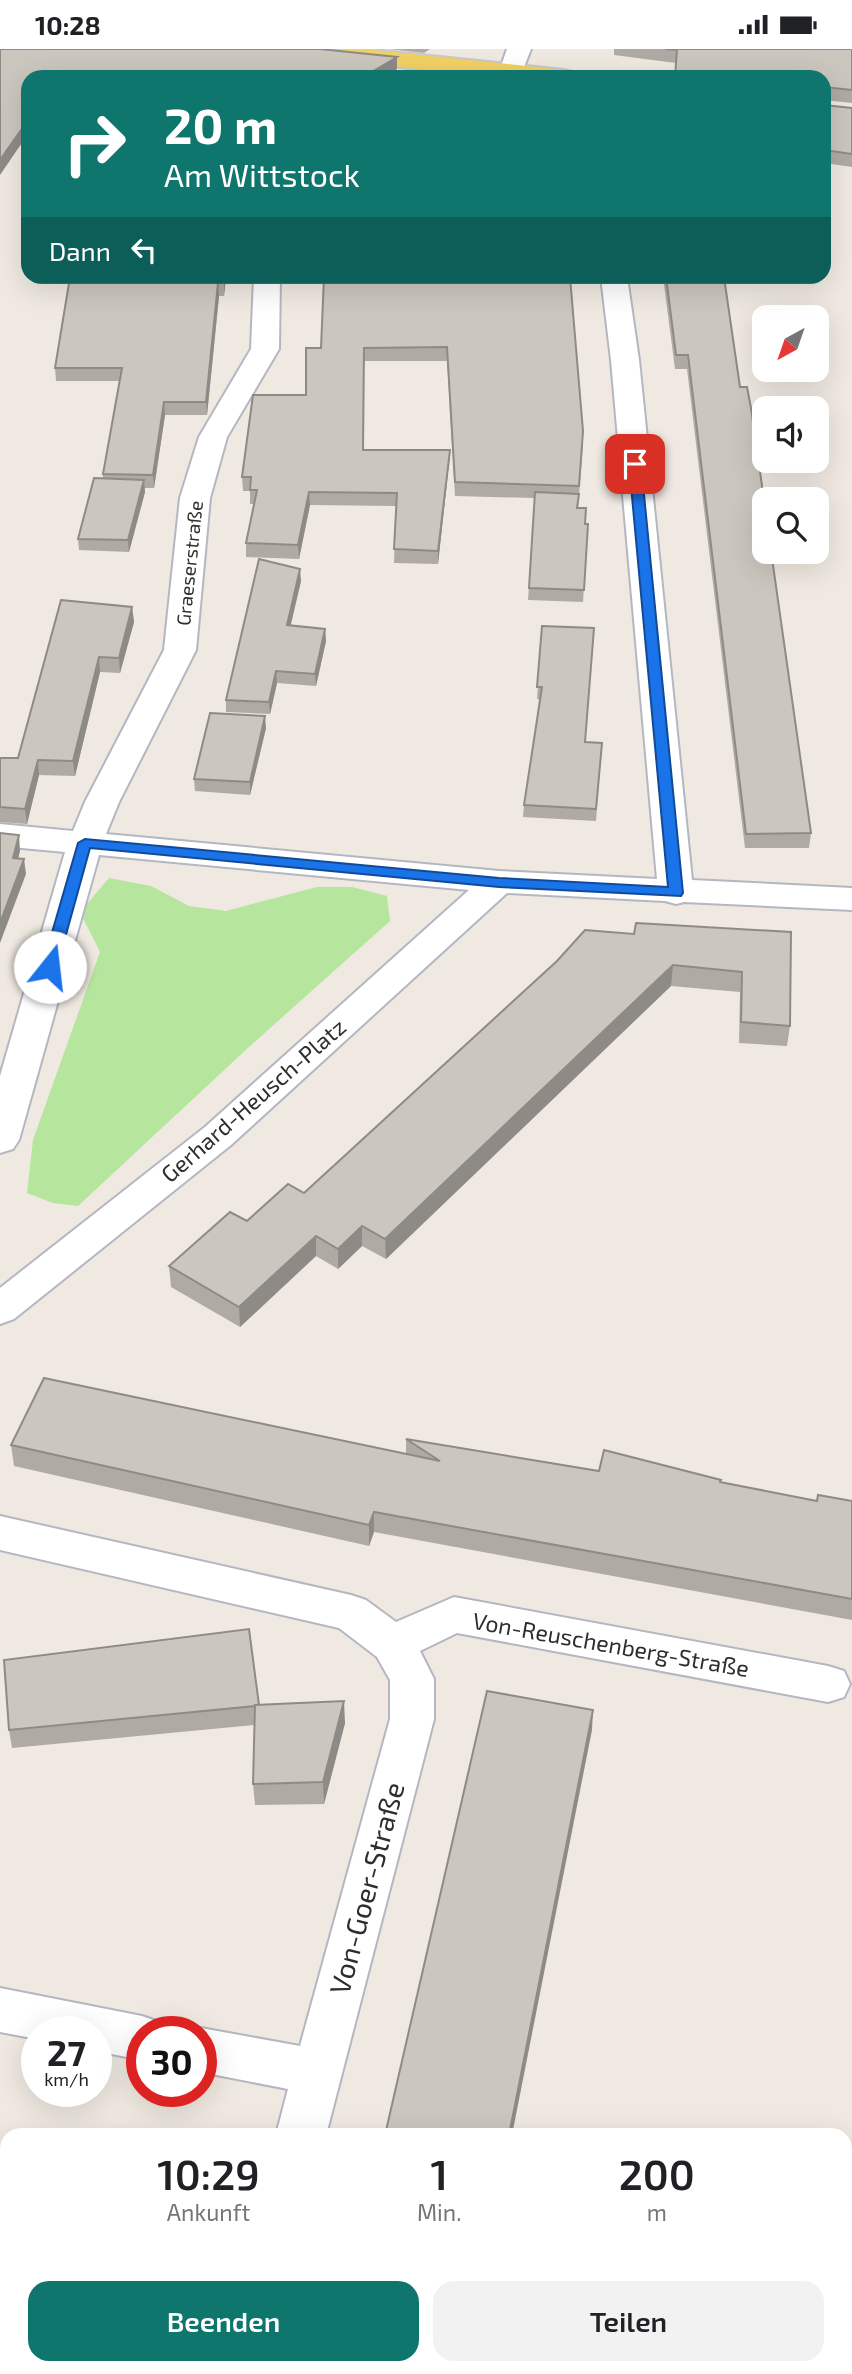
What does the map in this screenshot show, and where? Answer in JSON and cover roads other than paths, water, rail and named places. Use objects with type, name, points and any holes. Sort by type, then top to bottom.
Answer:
[{"type":"main road","points":[[295,49],[515,60],[544,70]]},
{"type":"street","name":"Graeserstraße","points":[[85,843],[102,801],[180,650],[195,498],[213,437],[265,349],[267,284]]},
{"type":"street","points":[[615,284],[627,373],[676,893]]},
{"type":"street","points":[[0,835],[499,882],[676,893],[852,899]]},
{"type":"street","points":[[0,1140],[85,843]]},
{"type":"street","name":"Gerhard-Heusch-Platz","points":[[0,1309],[218,1136],[499,882]]},
{"type":"street","points":[[0,1532],[351,1613],[393,1644]]},
{"type":"street","name":"Von-Reuschenberg-Straße","points":[[393,1644],[454,1615],[828,1684]]},
{"type":"street","name":"Von-Goer-Straße","points":[[303,2128],[412,1719],[412,1679],[393,1644]]},
{"type":"street","points":[[0,2010],[126,2035]]},
{"type":"street","points":[[217,2053],[317,2072]]}]
